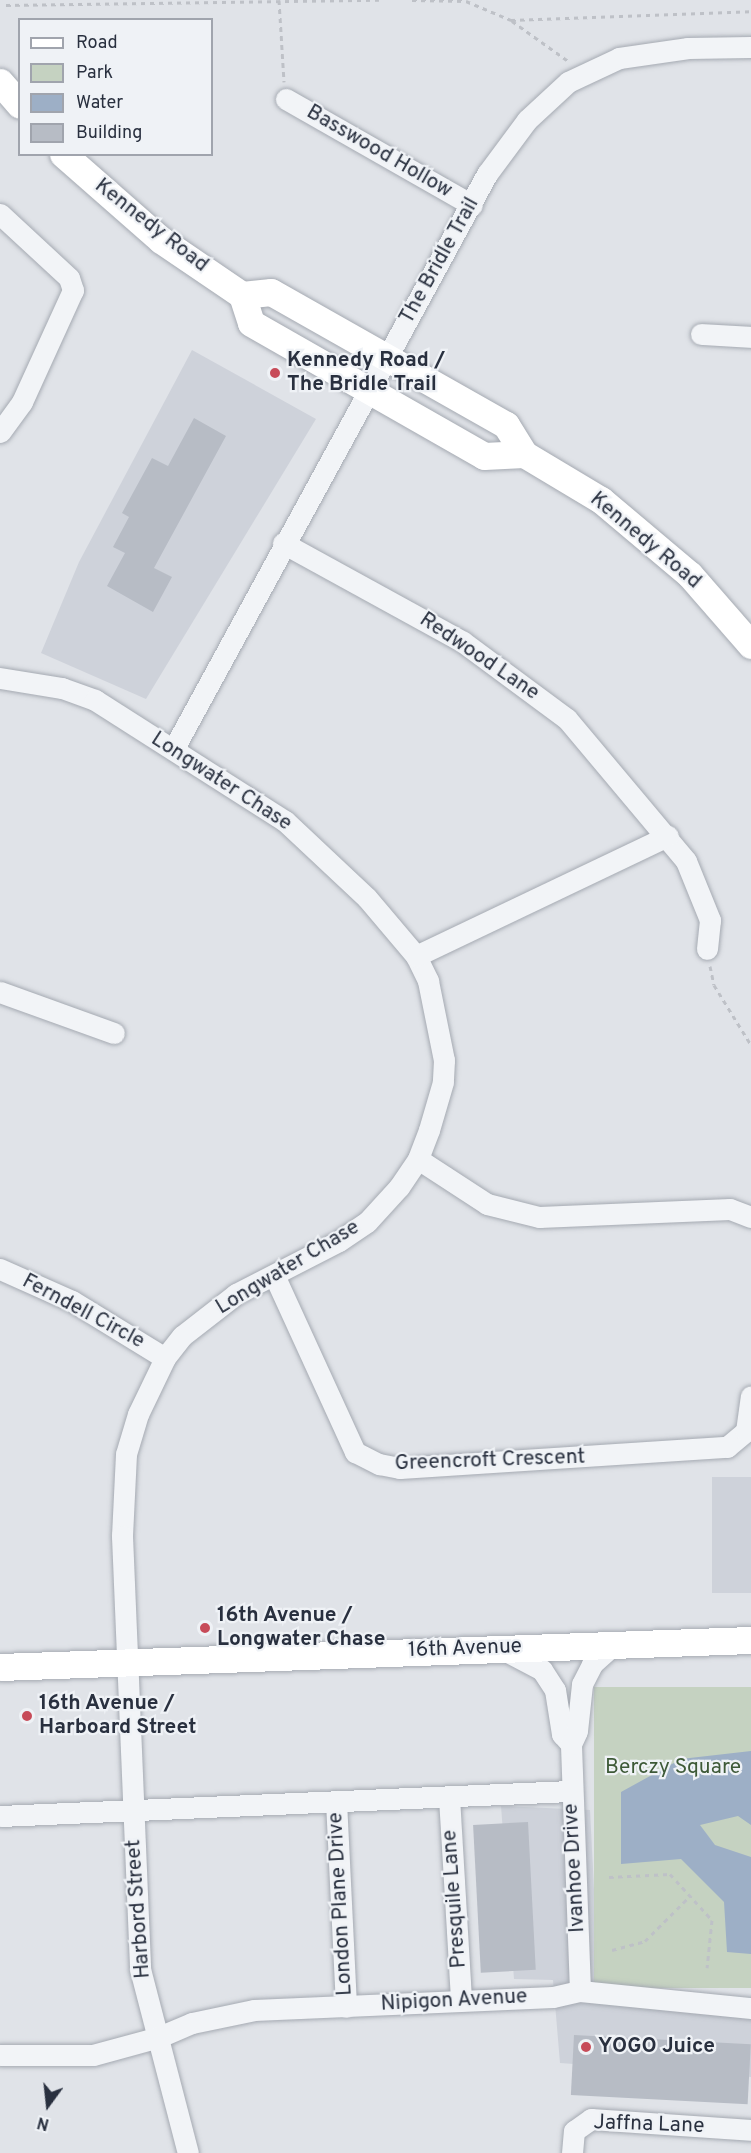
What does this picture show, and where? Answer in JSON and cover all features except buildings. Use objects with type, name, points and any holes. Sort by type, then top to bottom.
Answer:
[{"type":"main road","points":[[0,82],[18,103]]},
{"type":"main road","name":"Kennedy Road","points":[[65,156],[162,240],[242,295],[271,292],[507,425],[524,454],[601,500],[690,574],[751,645]]},
{"type":"main road","points":[[242,295],[251,323],[484,456],[524,454]]},
{"type":"main road","name":"16th Avenue","points":[[0,1667],[127,1660],[751,1640]]},
{"type":"street","name":"The Bridle Trail","points":[[174,748],[366,389],[472,205],[487,174],[527,120],[584,73],[651,51],[751,47]]},
{"type":"street","name":"Basswood Hollow","points":[[286,99],[472,205]]},
{"type":"street","points":[[0,214],[69,278],[74,290],[22,402],[0,432]]},
{"type":"street","points":[[701,334],[751,337]]},
{"type":"street","name":"Redwood Lane","points":[[283,543],[397,604],[516,677],[567,719],[668,836],[686,861],[710,920],[707,949]]},
{"type":"street","name":"Longwater Chase","points":[[0,678],[62,688],[95,700],[174,748],[285,821],[375,905],[416,956],[428,981],[444,1060],[443,1082],[418,1160],[367,1222],[236,1294],[182,1336],[165,1358],[138,1414],[126,1454],[122,1536],[127,1660]]},
{"type":"street","points":[[416,956],[668,836]]},
{"type":"street","points":[[0,992],[114,1033]]},
{"type":"street","points":[[418,1160],[487,1204],[539,1217],[730,1209],[751,1217]]},
{"type":"street","name":"Ferndell Circle","points":[[0,1269],[72,1301],[165,1358]]},
{"type":"street","name":"Greencroft Crescent","points":[[274,1275],[355,1452],[379,1464],[400,1468],[727,1447],[746,1431],[751,1396]]},
{"type":"street","name":"Ivanhoe Drive","points":[[580,1991],[571,1744],[577,1731],[582,1684],[591,1664],[614,1644]]},
{"type":"street","name":"Ivanhoe Drive","points":[[498,1648],[542,1670],[555,1690],[562,1734],[571,1744]]},
{"type":"street","name":"Harbord Street","points":[[127,1660],[140,1969],[188,2153]]},
{"type":"street","points":[[0,1816],[571,1791]]},
{"type":"street","name":"Presquile Lane","points":[[449,1797],[461,2001]]},
{"type":"street","name":"London Plane Drive","points":[[336,1801],[346,2007]]},
{"type":"street","name":"Nipigon Avenue","points":[[0,2055],[93,2055],[159,2037],[192,2023],[254,2010],[461,2001],[580,1991],[751,2008]]},
{"type":"street","name":"Jaffna Lane","points":[[572,2153],[573,2133],[591,2119],[751,2130]]},
{"type":"path","points":[[6,5],[379,0]]},
{"type":"path","points":[[412,0],[466,1],[511,20],[584,73]]},
{"type":"path","points":[[279,2],[286,99]]},
{"type":"path","points":[[511,20],[751,11]]},
{"type":"path","points":[[707,949],[714,985],[751,1045]]},
{"type":"path","points":[[609,1877],[670,1874],[712,1920],[707,1968]]},
{"type":"path","points":[[612,1950],[645,1941],[690,1896]]},
{"type":"shaded area","points":[[192,350],[316,419],[146,699],[41,653],[79,562]]},
{"type":"shaded area","points":[[712,1477],[751,1477],[751,1593],[712,1593]]},
{"type":"shaded area","points":[[501,1806],[590,1810],[599,1987],[751,1999],[751,2077],[560,2063],[553,1980],[514,1979]]},
{"type":"green space","name":"Berczy Square","points":[[594,1687],[751,1687],[751,1988],[594,1988]]},
{"type":"water","points":[[751,1751],[751,1825],[738,1816],[700,1825],[715,1845],[751,1857],[751,1954],[727,1952],[724,1902],[681,1859],[621,1864],[621,1792],[681,1759]]},
{"type":"place","name":"Kennedy Road / The Bridle Trail","points":[[275,373]]},
{"type":"place","name":"16th Avenue / Longwater Chase","points":[[205,1628]]},
{"type":"place","name":"16th Avenue / Harboard Street","points":[[27,1716]]},
{"type":"place","name":"YOGO Juice","points":[[586,2047]]}]
